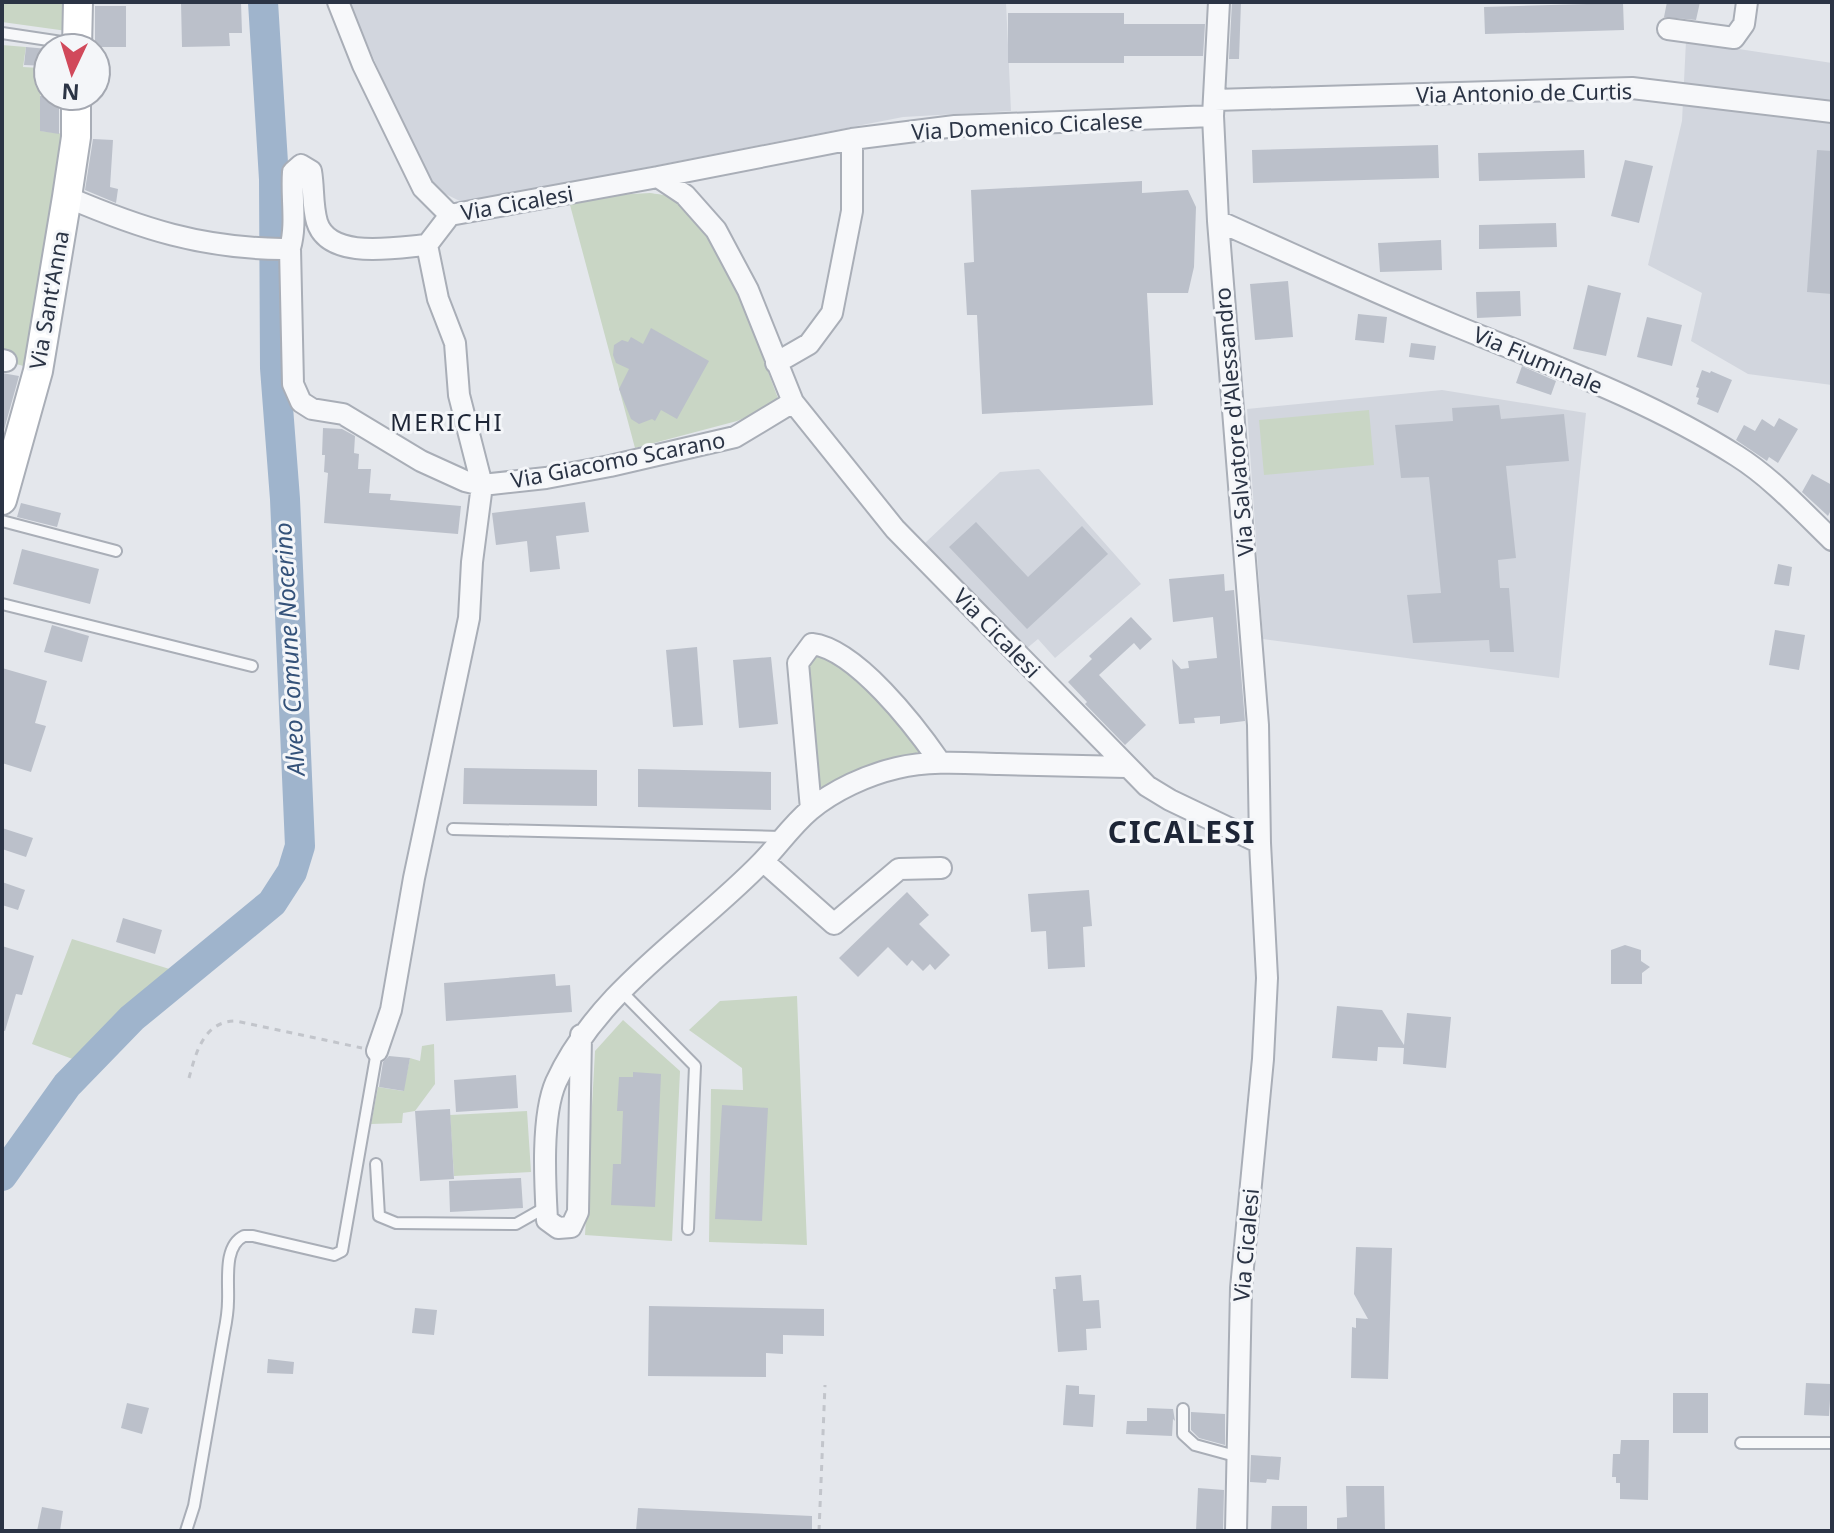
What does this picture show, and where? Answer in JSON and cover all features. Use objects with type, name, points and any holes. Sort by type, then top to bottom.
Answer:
[{"type":"main road","points":[[77,32],[78,2]]},
{"type":"main road","name":"Via Sant'Anna","points":[[2,500],[38,371],[76,137],[76,112]]},
{"type":"street","name":"Via Cicalesi","points":[[338,2],[363,65],[423,188],[450,215],[658,177],[693,202],[716,230],[748,290],[793,402],[895,529],[1147,786],[1260,843],[1267,978],[1263,1059],[1241,1288],[1236,1531]]},
{"type":"street","name":"Via Salvatore d'Alessandro","points":[[1219,2],[1214,108],[1218,221],[1258,725],[1260,843]]},
{"type":"street","points":[[1668,29],[1734,38],[1744,24],[1747,2]]},
{"type":"street","name":"Via Antonio de Curtis","points":[[1214,108],[1632,88],[1832,112]]},
{"type":"street","name":"Via Domenico Cicalese","points":[[658,177],[852,139],[955,126],[1214,108]]},
{"type":"street","points":[[776,363],[809,344],[832,313],[852,211],[852,139]]},
{"type":"street","points":[[67,197],[137,226],[182,239],[259,249],[286,248],[295,233],[291,196],[293,172],[301,165],[311,171],[318,224],[324,234],[347,247],[370,251],[427,245],[450,215]]},
{"type":"street","points":[[693,202],[700,169]]},
{"type":"street","name":"Via Fiuminale","points":[[1218,221],[1456,326],[1554,364],[1663,415],[1762,473],[1832,540]]},
{"type":"street","name":"Via Giacomo Scarano","points":[[427,245],[438,299],[455,343],[459,395],[482,485]]},
{"type":"street","name":"Via Giacomo Scarano","points":[[286,248],[293,384],[301,402],[312,409],[343,414],[421,461],[465,481],[482,485],[546,478],[735,437],[793,402]]},
{"type":"street","points":[[377,1051],[391,1010],[414,878],[469,618],[472,562],[482,485]]},
{"type":"street","points":[[811,809],[798,663],[812,644],[828,646],[852,663],[890,699],[940,762]]},
{"type":"street","points":[[581,1035],[578,1212],[571,1227],[558,1228],[547,1220],[546,1132],[554,1086],[581,1035],[622,992],[763,861],[781,837],[811,809],[857,781],[898,768],[940,762],[1126,767]]},
{"type":"street","points":[[763,861],[834,924],[899,869],[941,868]]},
{"type":"lane","points":[[2,33],[32,38]]},
{"type":"lane","points":[[2,521],[116,551]]},
{"type":"lane","points":[[2,604],[252,666]]},
{"type":"lane","points":[[453,829],[781,837]]},
{"type":"lane","points":[[622,992],[695,1066],[688,1229]]},
{"type":"lane","points":[[186,1531],[194,1506],[224,1333],[228,1305],[227,1279],[234,1245],[244,1236],[253,1236],[334,1255],[342,1251],[377,1051]]},
{"type":"lane","points":[[376,1164],[379,1216],[396,1223],[516,1224],[546,1207]]},
{"type":"lane","points":[[1183,1409],[1183,1434],[1195,1445],[1239,1457]]},
{"type":"lane","points":[[1741,1443],[1832,1443]]},
{"type":"path","points":[[189,1078],[198,1046],[212,1029],[225,1021],[377,1051]]},
{"type":"path","points":[[819,1531],[825,1385]]},
{"type":"shaded area","points":[[349,2],[1006,2],[1011,111],[903,117],[464,203],[429,186]]},
{"type":"shaded area","points":[[1686,41],[1832,63],[1832,385],[1748,374],[1691,341],[1702,293],[1648,265],[1682,121]]},
{"type":"shaded area","points":[[1442,390],[1586,413],[1559,678],[1263,639],[1247,409]]},
{"type":"shaded area","points":[[1039,469],[1141,584],[1055,658],[1038,639],[1026,649],[924,544],[1000,472]]},
{"type":"green space","points":[[2,2],[68,2],[67,31],[2,22]]},
{"type":"green space","points":[[2,45],[26,47],[23,67],[32,68],[32,112],[41,112],[41,131],[65,134],[27,367],[2,360]]},
{"type":"green space","points":[[650,193],[669,197],[688,210],[706,231],[736,289],[780,403],[737,421],[635,448],[570,205],[597,196]]},
{"type":"green space","points":[[1369,410],[1374,465],[1264,475],[1259,420]]},
{"type":"green space","points":[[825,652],[866,688],[926,754],[894,758],[817,794],[807,659]]},
{"type":"green space","points":[[72,939],[176,971],[78,1061],[32,1044]]},
{"type":"green space","points":[[797,996],[807,1245],[709,1242],[711,1089],[743,1090],[742,1068],[689,1030],[720,1001]]},
{"type":"green space","points":[[623,1020],[680,1071],[672,1241],[585,1235],[595,1051]]},
{"type":"green space","points":[[434,1044],[435,1084],[415,1111],[403,1113],[402,1123],[371,1124],[378,1087],[403,1091],[410,1058],[420,1061],[422,1046]]},
{"type":"green space","points":[[527,1111],[531,1172],[454,1176],[450,1115]]},
{"type":"building","points":[[181,2],[241,2],[242,33],[229,33],[230,46],[182,47]]},
{"type":"building","points":[[1232,2],[1241,2],[1239,59],[1229,59]]},
{"type":"building","points":[[1667,2],[1700,2],[1696,20],[1664,17]]},
{"type":"building","points":[[1623,3],[1624,30],[1485,34],[1484,7]]},
{"type":"building","points":[[95,6],[126,6],[126,47],[112,47],[112,32],[95,32]]},
{"type":"building","points":[[1008,13],[1124,13],[1124,24],[1205,24],[1203,56],[1124,56],[1124,63],[1008,63]]},
{"type":"building","points":[[26,47],[32,48],[32,65],[24,65]]},
{"type":"building","points":[[40,112],[59,112],[59,134],[40,131]]},
{"type":"building","points":[[93,139],[113,140],[110,187],[118,189],[116,203],[85,190]]},
{"type":"building","points":[[1438,145],[1439,178],[1253,183],[1252,150]]},
{"type":"building","points":[[1584,150],[1585,178],[1479,181],[1478,153]]},
{"type":"building","points":[[1817,150],[1832,151],[1832,294],[1807,292]]},
{"type":"building","points":[[1625,160],[1653,166],[1639,223],[1611,216]]},
{"type":"building","points":[[1142,181],[1142,193],[1188,190],[1196,207],[1194,267],[1188,293],[1147,293],[1153,405],[982,414],[977,315],[967,315],[964,263],[974,262],[971,190]]},
{"type":"building","points":[[1556,223],[1557,247],[1479,249],[1479,225]]},
{"type":"building","points":[[1441,240],[1442,270],[1380,272],[1378,243]]},
{"type":"building","points":[[1288,281],[1293,337],[1255,340],[1250,284]]},
{"type":"building","points":[[1588,285],[1621,293],[1606,356],[1573,349]]},
{"type":"building","points":[[1520,291],[1521,316],[1477,318],[1476,292]]},
{"type":"building","points":[[1358,314],[1387,317],[1384,343],[1355,340]]},
{"type":"building","points":[[1647,317],[1682,325],[1672,366],[1637,357]]},
{"type":"building","points":[[651,328],[709,361],[677,419],[661,410],[655,421],[652,419],[639,424],[631,419],[619,389],[629,369],[616,363],[614,345],[622,340],[628,342],[631,337],[643,344]]},
{"type":"building","points":[[1411,343],[1436,346],[1434,360],[1409,357]]},
{"type":"building","points":[[1522,366],[1556,381],[1551,395],[1516,383]]},
{"type":"building","points":[[1702,370],[1732,380],[1718,413],[1697,404],[1699,388],[1696,387]]},
{"type":"building","points":[[2,373],[19,376],[2,437]]},
{"type":"building","points":[[1499,405],[1501,419],[1564,414],[1569,461],[1506,466],[1516,558],[1498,560],[1500,588],[1509,588],[1514,652],[1490,652],[1489,640],[1413,643],[1407,595],[1441,593],[1429,477],[1401,478],[1395,425],[1453,421],[1452,408]]},
{"type":"building","points":[[1779,418],[1798,429],[1778,463],[1769,457],[1767,461],[1736,440],[1744,425],[1755,431],[1762,419],[1774,427]]},
{"type":"building","points":[[323,428],[342,429],[355,436],[354,453],[359,454],[358,469],[371,469],[369,493],[391,494],[390,500],[461,506],[458,534],[324,523],[328,473],[324,472],[325,455],[322,455]]},
{"type":"building","points":[[1812,474],[1832,485],[1832,508],[1828,516],[1802,492]]},
{"type":"building","points":[[585,502],[589,532],[556,536],[560,569],[530,572],[527,541],[496,545],[492,513]]},
{"type":"building","points":[[21,503],[61,513],[57,527],[17,517]]},
{"type":"building","points":[[976,522],[1028,577],[1082,526],[1108,554],[1027,629],[949,547]]},
{"type":"building","points":[[22,549],[99,569],[90,604],[13,584]]},
{"type":"building","points":[[1778,564],[1792,567],[1789,586],[1774,584]]},
{"type":"building","points":[[1224,574],[1225,591],[1234,590],[1245,721],[1220,724],[1220,716],[1194,718],[1195,723],[1179,724],[1172,659],[1181,669],[1189,668],[1188,661],[1217,658],[1213,617],[1173,622],[1169,579]]},
{"type":"building","points":[[1131,617],[1152,639],[1140,650],[1134,643],[1099,675],[1146,725],[1125,745],[1068,682],[1092,659],[1089,656]]},
{"type":"building","points":[[52,625],[89,636],[82,662],[44,652]]},
{"type":"building","points":[[1775,630],[1805,635],[1799,670],[1769,665]]},
{"type":"building","points":[[697,647],[703,725],[673,727],[666,650]]},
{"type":"building","points":[[771,657],[778,724],[739,728],[733,660]]},
{"type":"building","points":[[2,668],[47,681],[35,723],[46,726],[31,772],[2,763]]},
{"type":"building","points":[[464,768],[597,770],[597,806],[463,804]]},
{"type":"building","points":[[638,769],[771,772],[771,810],[638,807]]},
{"type":"building","points":[[2,828],[33,838],[26,857],[2,849]]},
{"type":"building","points":[[2,882],[25,890],[18,910],[2,905]]},
{"type":"building","points":[[1089,890],[1092,926],[1083,927],[1085,967],[1048,969],[1046,931],[1031,932],[1028,894]]},
{"type":"building","points":[[907,892],[929,915],[919,924],[950,955],[935,970],[930,964],[923,971],[912,960],[907,966],[888,947],[858,977],[839,958]]},
{"type":"building","points":[[123,918],[162,930],[155,954],[116,942]]},
{"type":"building","points":[[1625,945],[1641,950],[1641,961],[1650,967],[1642,973],[1642,984],[1611,984],[1611,950]]},
{"type":"building","points":[[2,946],[34,956],[22,995],[16,994],[5,1031],[2,1030]]},
{"type":"building","points":[[555,974],[556,986],[570,985],[572,1012],[446,1021],[444,983]]},
{"type":"building","points":[[1337,1006],[1382,1010],[1404,1045],[1407,1013],[1451,1017],[1446,1068],[1403,1064],[1404,1048],[1378,1047],[1377,1061],[1332,1058]]},
{"type":"building","points":[[389,1056],[410,1058],[404,1091],[379,1087],[383,1062]]},
{"type":"building","points":[[633,1072],[661,1074],[655,1207],[611,1205],[613,1164],[621,1164],[623,1111],[617,1111],[619,1077],[633,1077]]},
{"type":"building","points":[[516,1075],[518,1108],[456,1112],[454,1080]]},
{"type":"building","points":[[722,1105],[768,1108],[762,1221],[715,1219]]},
{"type":"building","points":[[450,1109],[454,1179],[420,1181],[415,1111]]},
{"type":"building","points":[[521,1178],[523,1208],[450,1212],[449,1181]]},
{"type":"building","points":[[1356,1247],[1392,1248],[1388,1379],[1351,1378],[1352,1327],[1356,1328],[1356,1318],[1368,1319],[1354,1294]]},
{"type":"building","points":[[1081,1275],[1083,1301],[1099,1300],[1101,1328],[1086,1329],[1087,1350],[1058,1352],[1053,1289],[1056,1289],[1055,1277]]},
{"type":"building","points":[[649,1306],[824,1309],[824,1336],[783,1335],[783,1354],[766,1353],[766,1377],[648,1376]]},
{"type":"building","points":[[415,1308],[437,1310],[434,1335],[412,1333]]},
{"type":"building","points":[[268,1359],[294,1362],[293,1374],[267,1373]]},
{"type":"building","points":[[1806,1383],[1831,1384],[1829,1416],[1804,1415]]},
{"type":"building","points":[[1066,1385],[1079,1386],[1079,1394],[1095,1395],[1093,1427],[1063,1425]]},
{"type":"building","points":[[1673,1393],[1708,1393],[1708,1433],[1673,1433]]},
{"type":"building","points":[[127,1403],[149,1408],[142,1434],[121,1428]]},
{"type":"building","points":[[1147,1408],[1173,1409],[1175,1421],[1173,1419],[1172,1436],[1126,1434],[1127,1421],[1147,1421]]},
{"type":"building","points":[[1191,1412],[1225,1414],[1225,1445],[1199,1438],[1191,1430]]},
{"type":"building","points":[[1621,1440],[1649,1440],[1648,1500],[1620,1499],[1620,1483],[1612,1477],[1613,1454],[1620,1454]]},
{"type":"building","points":[[1251,1455],[1281,1457],[1279,1480],[1250,1482]]},
{"type":"building","points":[[1346,1486],[1384,1486],[1385,1531],[1337,1531],[1337,1518],[1347,1517]]},
{"type":"building","points":[[1198,1488],[1224,1490],[1223,1531],[1196,1531]]},
{"type":"building","points":[[1272,1506],[1307,1506],[1307,1531],[1271,1531]]},
{"type":"building","points":[[42,1507],[63,1511],[60,1531],[37,1531]]},
{"type":"building","points":[[638,1508],[812,1516],[812,1531],[636,1531]]},
{"type":"waterway","name":"Alveo Comune Nocerino","points":[[2,1176],[67,1085],[132,1018],[272,903],[292,872],[300,846],[285,499],[275,368],[274,179],[263,2]]},
{"type":"district","name":"MERICHI","points":[[447,423]]},
{"type":"district","name":"CICALESI","points":[[1182,833]]}]
